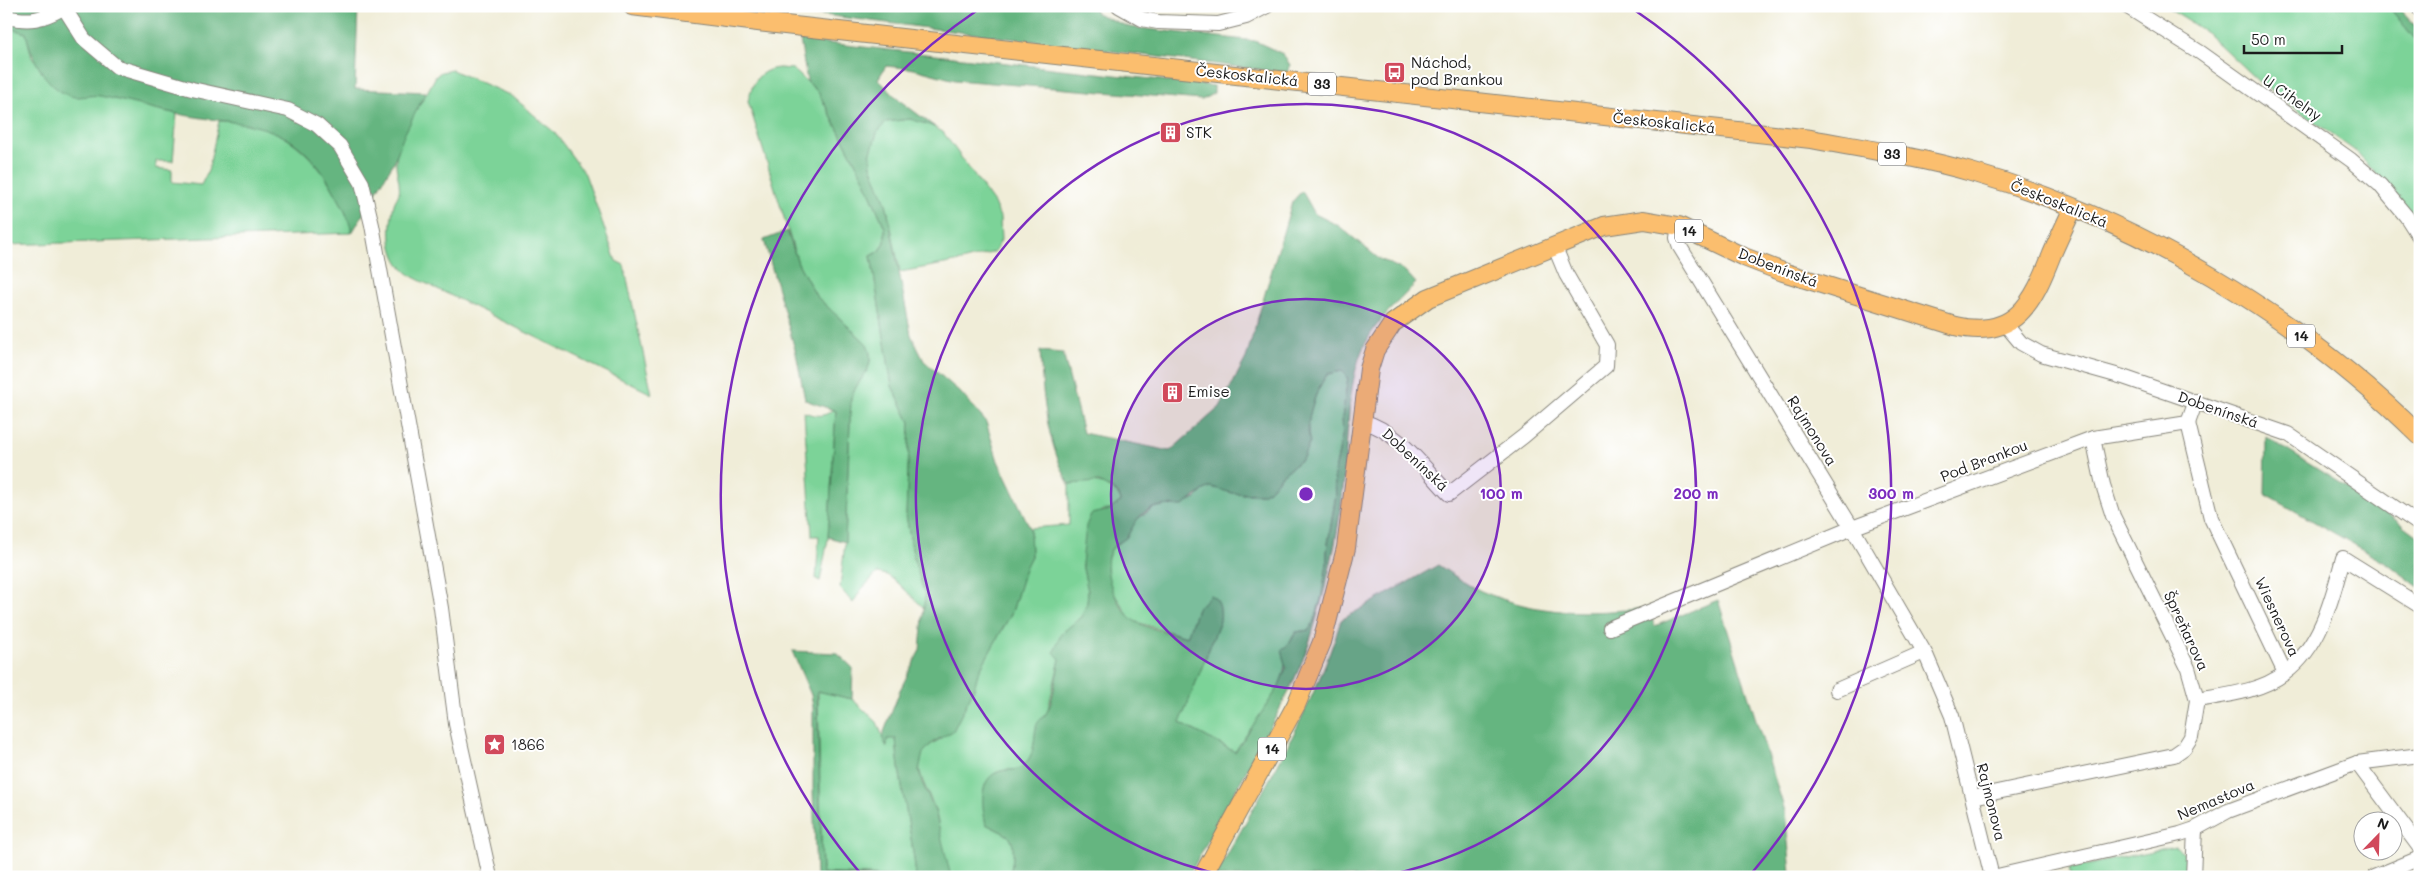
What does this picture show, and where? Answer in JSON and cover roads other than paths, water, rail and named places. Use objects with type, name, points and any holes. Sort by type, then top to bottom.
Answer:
[{"type":"main road","name":"Českoskalická","points":[[632,6],[1811,139],[1918,159],[1972,172],[2073,208],[2150,244],[2205,273],[2268,313],[2345,368],[2420,436]]},
{"type":"main road","name":"Dobenínská","points":[[1360,421],[1369,369],[1375,350],[1393,323],[1404,313],[1428,298],[1604,226],[1628,221],[1654,220],[1679,226],[1744,257],[1783,272],[1955,326],[1982,330],[2005,324],[2024,310],[2034,295],[2073,208]]},
{"type":"main road","name":"14","points":[[1202,877],[1296,705],[1322,642],[1346,548],[1355,491],[1360,421]]},
{"type":"street","points":[[1119,6],[1142,19],[1158,22],[1218,24],[1246,17],[1267,6]]},
{"type":"street","name":"U Cihelny","points":[[2126,6],[2201,53],[2351,160],[2380,185],[2420,238]]},
{"type":"street","points":[[6,17],[22,20],[43,19],[63,7],[84,39],[117,68],[192,89],[288,110],[317,125],[340,146],[362,183],[372,225],[440,608],[456,724],[490,877]]},
{"type":"street","name":"Rajmonova","points":[[1679,226],[1677,238],[1680,247],[1852,528],[1924,652],[1952,716],[1992,877]]},
{"type":"street","name":"Dobenínská","points":[[1360,421],[1376,425],[1389,433],[1449,494],[1524,436],[1606,366],[1607,345],[1566,274],[1554,245]]},
{"type":"street","name":"Dobenínská","points":[[2005,324],[2020,343],[2041,354],[2122,377],[2288,434],[2420,525]]},
{"type":"street","points":[[2188,423],[2196,401]]},
{"type":"street","name":"Pod Brankou","points":[[1610,628],[1852,528],[2093,438],[2188,423]]},
{"type":"street","name":"Wiesnerova","points":[[2188,423],[2211,518],[2285,673],[2309,647],[2330,608],[2343,558],[2420,606]]},
{"type":"street","name":"Špreňarova","points":[[1973,797],[2174,756],[2184,748],[2190,737],[2197,700],[2188,668],[2113,516],[2103,486],[2093,438]]},
{"type":"street","points":[[1837,690],[1924,652]]},
{"type":"street","points":[[2197,700],[2240,693],[2285,673]]},
{"type":"street","name":"Nemastova","points":[[1992,877],[2195,829],[2228,811],[2357,763],[2420,755]]},
{"type":"street","points":[[2357,763],[2420,848]]},
{"type":"street","points":[[2194,877],[2195,829]]},
{"type":"street","points":[[2374,877],[2420,858]]},
{"type":"railway","points":[[2410,6],[2420,17]]},
{"type":"place","name":"Náchod, pod Brankou","points":[[1395,72]]},
{"type":"place","name":"STK","points":[[1170,133]]},
{"type":"place","name":"Emise","points":[[1172,392]]},
{"type":"place","name":"1866","points":[[495,745]]}]
